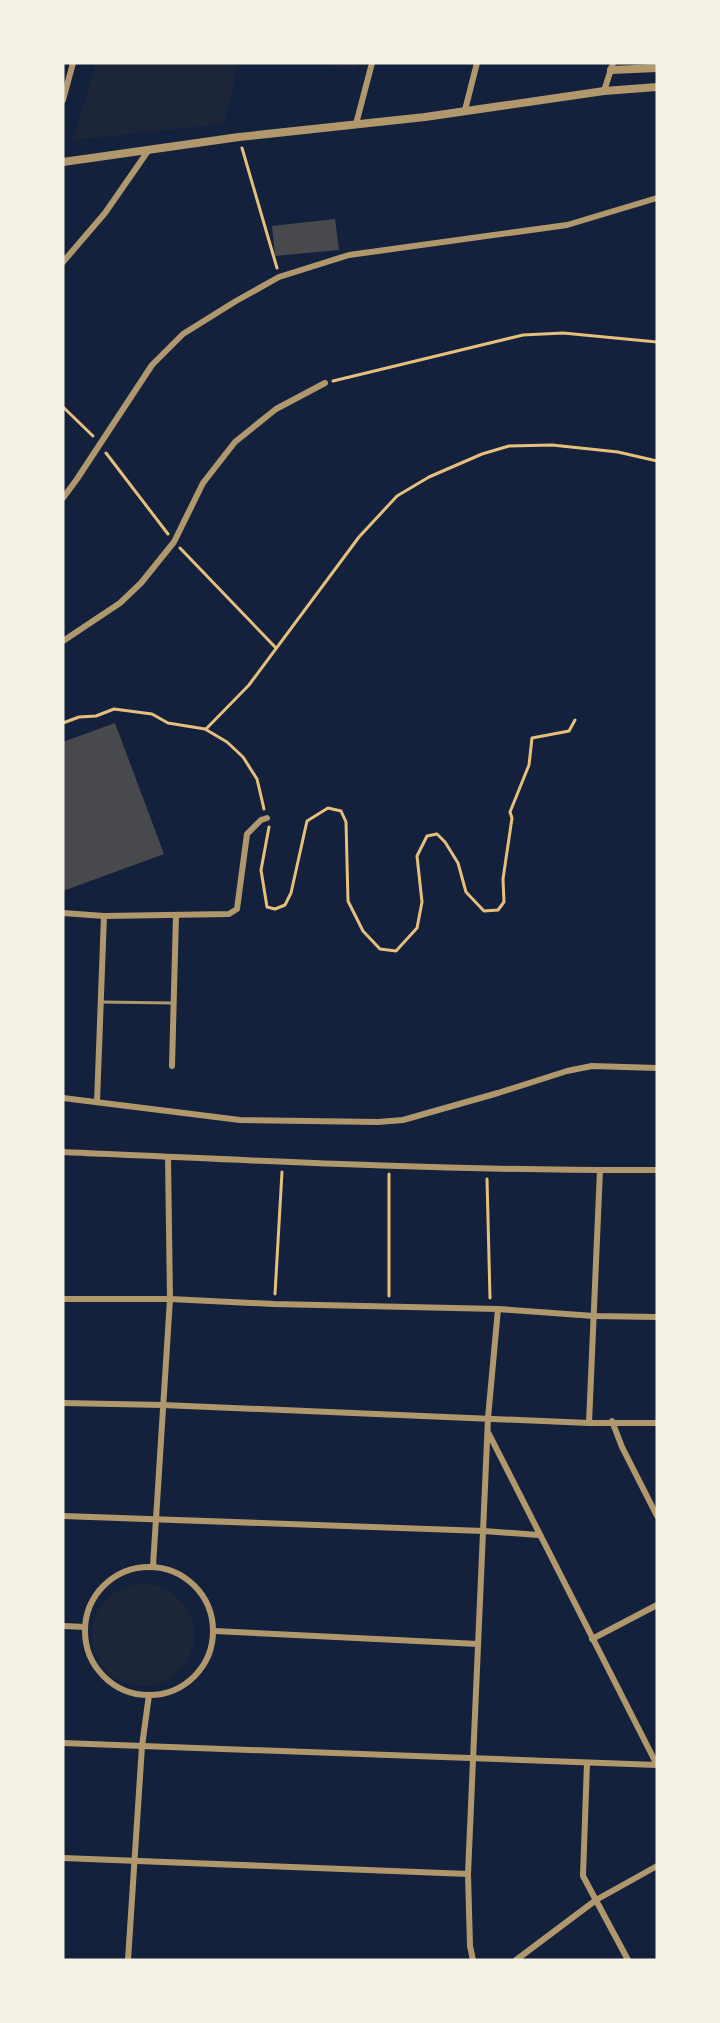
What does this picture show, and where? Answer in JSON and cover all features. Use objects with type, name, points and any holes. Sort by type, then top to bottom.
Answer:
[{"type":"street","points":[[63,100],[73,63]]},
{"type":"street","points":[[356,124],[372,63]]},
{"type":"street","points":[[465,110],[477,63]]},
{"type":"street","points":[[604,91],[612,67],[657,68]]},
{"type":"street","points":[[63,162],[239,137],[424,117],[604,91],[657,87]]},
{"type":"street","points":[[63,262],[105,213],[148,151]]},
{"type":"street","points":[[63,498],[152,365],[183,334],[279,277],[349,255],[567,225],[657,198]]},
{"type":"street","points":[[63,641],[120,603],[141,583],[174,542],[203,483],[235,442],[276,409],[325,382]]},
{"type":"street","points":[[63,913],[104,916],[229,914],[237,909],[247,834],[261,820],[267,818]]},
{"type":"street","points":[[172,1066],[176,915]]},
{"type":"street","points":[[97,1102],[104,916]]},
{"type":"street","points":[[63,1098],[240,1120],[378,1122],[403,1120],[567,1071],[592,1066],[657,1068]]},
{"type":"street","points":[[63,1152],[389,1165],[657,1170]]},
{"type":"street","points":[[153,1566],[170,1299],[168,1157]]},
{"type":"street","points":[[589,1422],[600,1170]]},
{"type":"street","points":[[63,1299],[170,1299],[274,1305],[494,1309],[594,1316],[657,1317]]},
{"type":"street","points":[[473,1960],[470,1946],[468,1874],[494,1309]]},
{"type":"street","points":[[63,1403],[657,1423]]},
{"type":"street","points":[[612,1421],[622,1447],[657,1516]]},
{"type":"street","points":[[63,1743],[657,1765],[488,1432]]},
{"type":"street","points":[[63,1516],[484,1531],[539,1535]]},
{"type":"street","points":[[153,1566],[176,1572],[196,1586],[209,1607],[214,1631],[209,1656],[195,1677],[174,1691],[149,1695],[129,1692],[110,1682],[96,1667],[87,1648],[85,1627],[91,1602],[106,1582],[128,1569],[153,1566]]},
{"type":"street","points":[[592,1639],[657,1605]]},
{"type":"street","points":[[63,1626],[85,1627]]},
{"type":"street","points":[[214,1631],[478,1644]]},
{"type":"street","points":[[128,1960],[142,1746],[149,1695]]},
{"type":"street","points":[[587,1763],[583,1875],[628,1960]]},
{"type":"street","points":[[63,1858],[468,1874]]},
{"type":"street","points":[[516,1960],[596,1900],[657,1866]]},
{"type":"lane","points":[[100,1002],[174,1003]]},
{"type":"path","points":[[239,137],[279,277]]},
{"type":"path","points":[[325,382],[523,334],[563,333],[657,342]]},
{"type":"path","points":[[205,729],[249,685],[359,537],[397,496],[429,477],[482,454],[509,446],[552,446],[618,452],[657,461]]},
{"type":"path","points":[[63,723],[79,717],[96,717],[114,709],[152,714],[168,723],[205,729],[226,742],[243,757],[257,779],[269,824],[261,870],[267,907],[275,909],[285,904],[291,893],[308,821],[328,808],[341,811],[346,822],[348,901],[363,931],[380,948],[396,951],[417,928],[422,902],[417,856],[427,836],[437,834],[445,842],[458,863],[466,892],[484,911],[498,910],[504,902],[503,879],[512,818],[510,812],[529,765],[532,738],[569,731],[575,720]]},
{"type":"path","points":[[274,1305],[283,1161]]},
{"type":"path","points":[[389,1165],[389,1307]]},
{"type":"path","points":[[487,1167],[494,1309]]},
{"type":"shaded area","points":[[96,63],[238,63],[224,124],[73,140]]},
{"type":"shaded area","points":[[323,63],[358,63],[356,71]]},
{"type":"shaded area","points":[[143,1584],[162,1588],[179,1599],[190,1616],[194,1635],[190,1654],[179,1671],[162,1682],[143,1686],[124,1682],[107,1671],[96,1654],[92,1635],[96,1616],[107,1599],[124,1588]]},
{"type":"building","points":[[335,219],[339,250],[275,256],[272,226]]},
{"type":"building","points":[[115,723],[164,854],[63,891],[63,742]]}]
